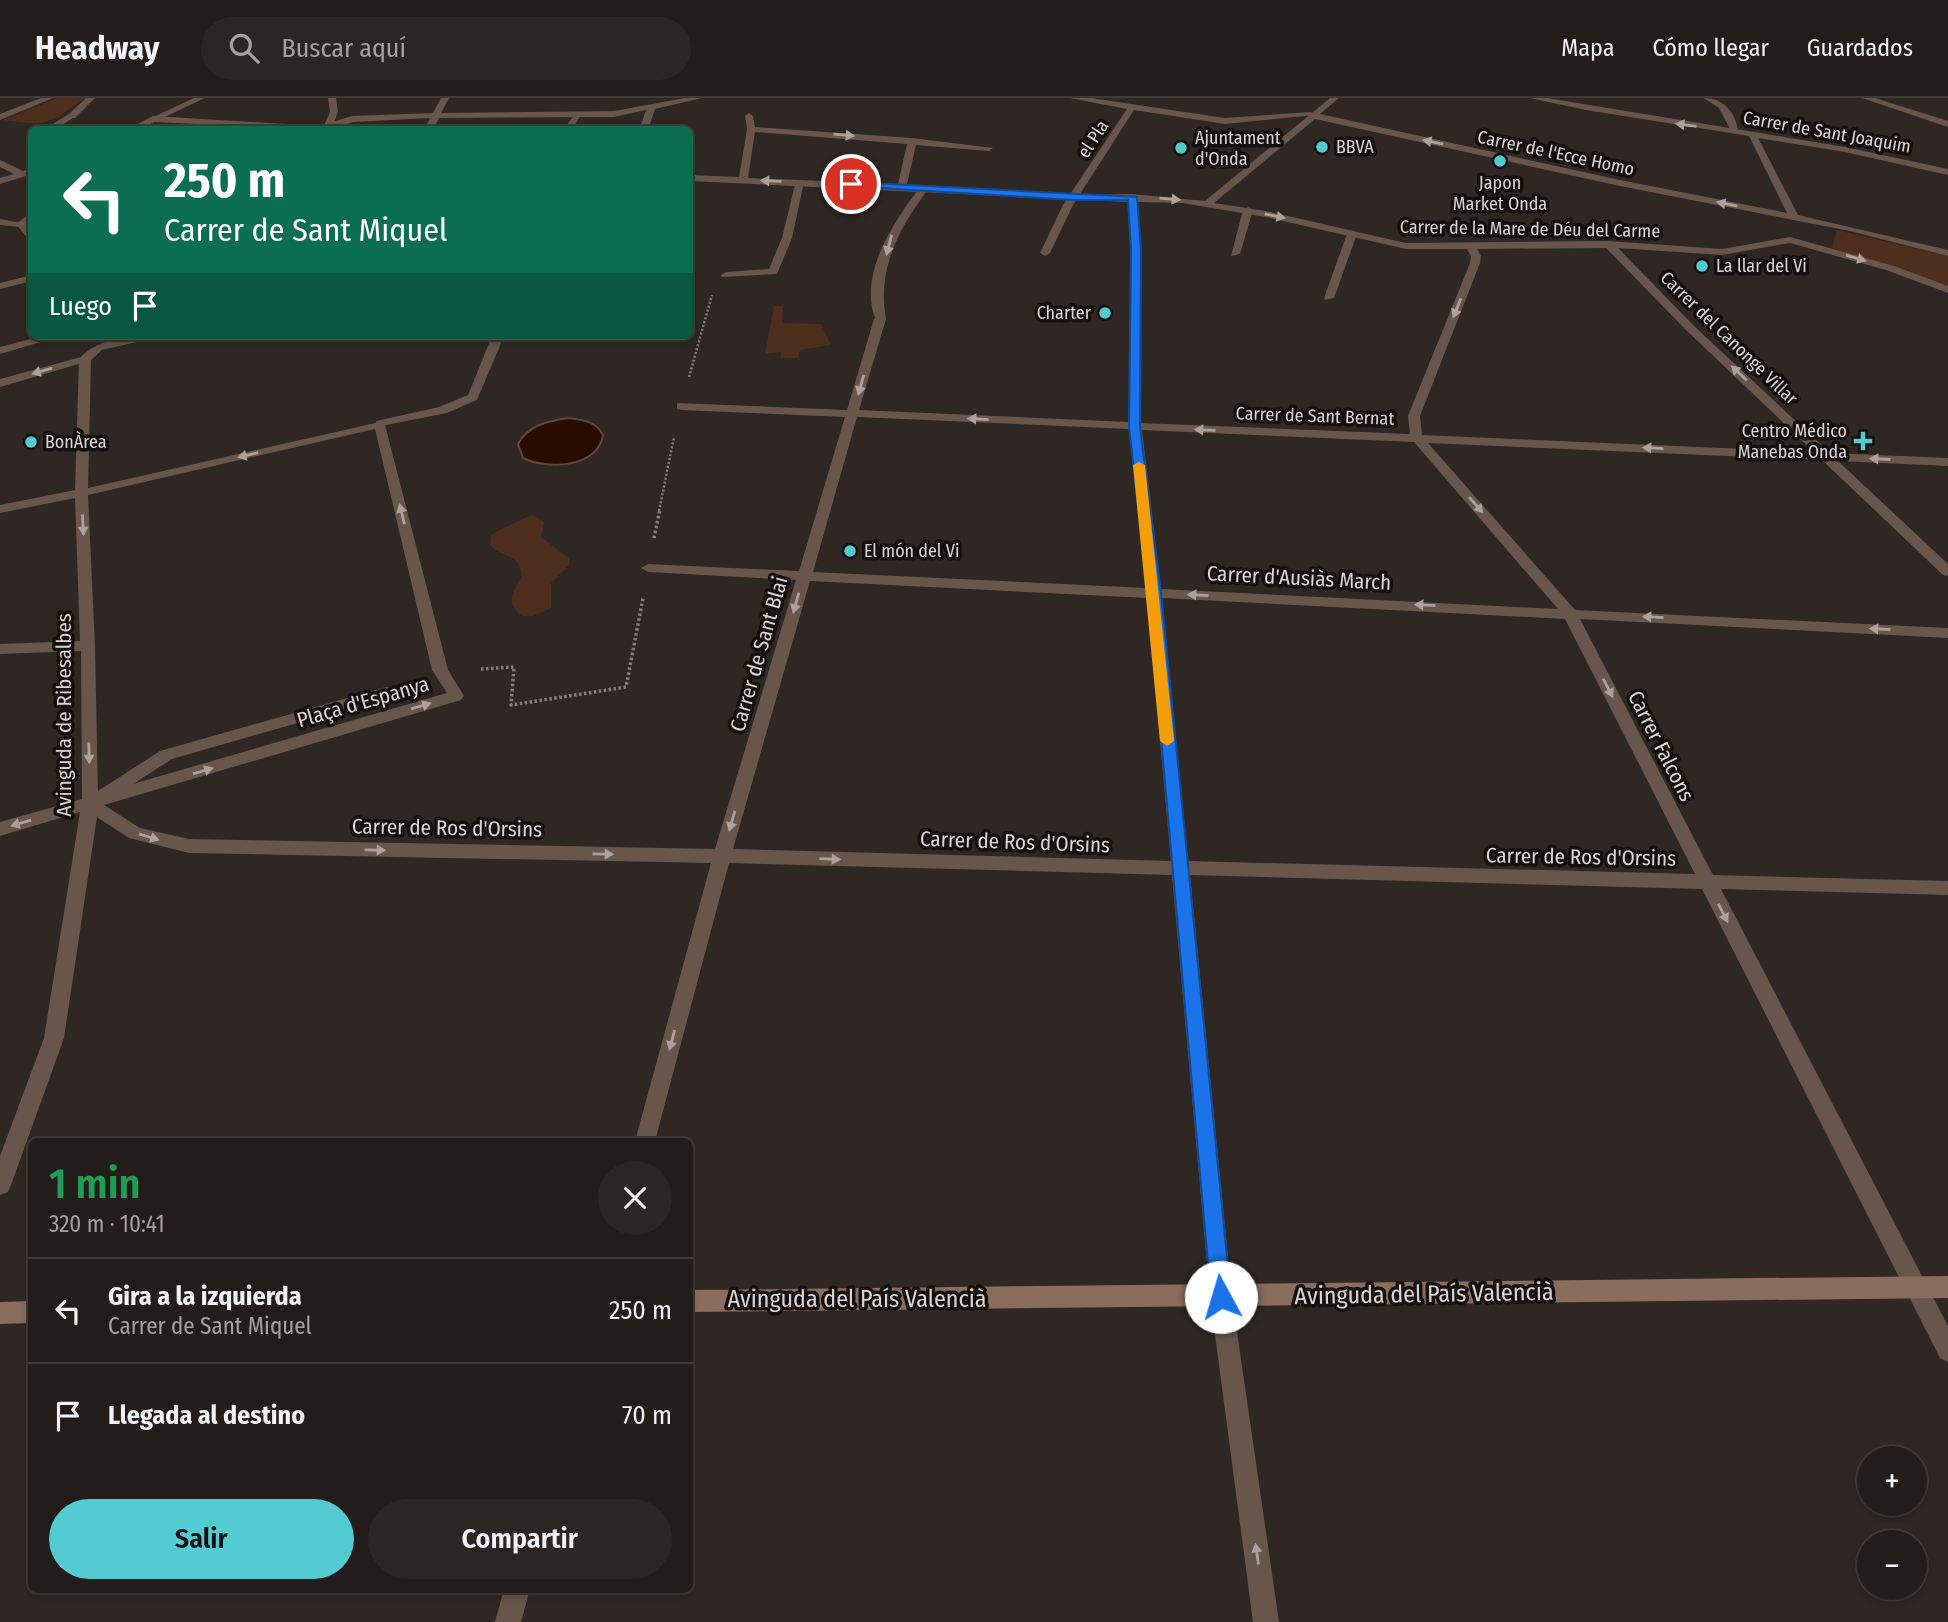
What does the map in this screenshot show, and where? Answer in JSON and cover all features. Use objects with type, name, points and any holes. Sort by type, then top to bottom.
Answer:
[{"type":"main road","name":"Avinguda del País Valencià","points":[[693,1301],[1948,1287]]},
{"type":"main road","points":[[0,1313],[28,1312]]},
{"type":"street","points":[[0,117],[49,98]]},
{"type":"street","points":[[54,126],[72,116],[91,98]]},
{"type":"street","points":[[138,126],[201,98]]},
{"type":"street","points":[[327,126],[334,112],[331,98]]},
{"type":"street","points":[[431,126],[444,98]]},
{"type":"street","points":[[334,126],[356,118],[438,115],[576,116],[630,112],[674,100],[698,98]]},
{"type":"street","points":[[1074,98],[1132,107]]},
{"type":"street","points":[[1208,203],[1311,115],[1335,98]]},
{"type":"street","name":"Carrer de Sant Joaquim","points":[[1534,98],[1623,116],[1735,131],[1948,172]]},
{"type":"street","points":[[1708,98],[1723,106],[1735,131]]},
{"type":"street","points":[[1866,98],[1948,124]]},
{"type":"street","name":"el Pla","points":[[1045,253],[1068,205],[1132,107],[1225,121],[1311,115]]},
{"type":"street","points":[[644,126],[651,108]]},
{"type":"street","name":"Carrer de l'Ecce Homo","points":[[1311,115],[1620,183],[1794,217],[1948,253]]},
{"type":"street","points":[[570,126],[576,116]]},
{"type":"street","points":[[743,180],[751,128],[749,116]]},
{"type":"street","points":[[153,119],[221,126]]},
{"type":"street","points":[[751,128],[989,148]]},
{"type":"street","points":[[1753,136],[1794,217],[1790,240],[1890,268],[1948,289]]},
{"type":"street","points":[[902,187],[912,141]]},
{"type":"street","points":[[0,163],[22,177]]},
{"type":"street","points":[[0,181],[22,177]]},
{"type":"street","name":"Carrer de la Mare de Déu del Carme","points":[[693,178],[924,188],[1074,198],[1132,197],[1208,203],[1397,245],[1608,244],[1722,252],[1790,240]]},
{"type":"street","points":[[722,275],[773,272],[787,238],[799,182]]},
{"type":"street","name":"Carrer de Sant Blai","points":[[646,1138],[722,856],[880,319],[877,289],[890,238],[924,188]]},
{"type":"street","points":[[1132,197],[1136,250],[1135,427],[1154,593],[1178,870],[1221,1297],[1266,1622]]},
{"type":"street","points":[[1234,254],[1248,211]]},
{"type":"street","points":[[0,222],[28,233]]},
{"type":"street","points":[[1329,298],[1352,234]]},
{"type":"street","name":"Carrer del Canonge Villar","points":[[1608,244],[1690,328],[1948,572]]},
{"type":"street","points":[[1416,437],[1414,416],[1475,263],[1476,256],[1470,246]]},
{"type":"street","points":[[0,286],[28,279]]},
{"type":"street","points":[[0,351],[40,340]]},
{"type":"street","points":[[92,340],[99,347]]},
{"type":"street","points":[[0,383],[85,359],[99,347],[136,340]]},
{"type":"street","points":[[0,509],[443,410],[473,397],[496,340]]},
{"type":"street","name":"Avinguda de Ribesalbes","points":[[0,1185],[54,1038],[90,804],[88,646],[81,493],[85,359]]},
{"type":"street","name":"Carrer de Sant Bernat","points":[[681,406],[1948,462]]},
{"type":"street","name":"Plaça d'Espanya","points":[[90,804],[456,696],[440,670],[380,424]]},
{"type":"street","name":"Carrer Falcons","points":[[1416,437],[1569,612],[1948,1350]]},
{"type":"street","name":"Carrer d'Ausiàs March","points":[[648,568],[1948,633]]},
{"type":"street","points":[[0,649],[88,646]]},
{"type":"street","points":[[0,829],[90,804],[166,755],[386,692]]},
{"type":"street","name":"Carrer de Ros d'Orsins","points":[[90,804],[135,833],[189,846],[722,856],[1948,888]]},
{"type":"street","points":[[508,1622],[516,1593]]},
{"type":"path","points":[[477,669],[514,667],[511,705],[626,687],[681,406],[722,275]]},
{"type":"shaded area","points":[[58,98],[84,98],[63,114],[46,121],[29,123],[3,120]]},
{"type":"shaded area","points":[[1837,230],[1948,256],[1948,286],[1832,248]]},
{"type":"shaded area","points":[[774,306],[783,306],[782,323],[821,324],[831,345],[800,350],[798,358],[781,358],[781,352],[765,354]]},
{"type":"shaded area","points":[[568,418],[588,422],[600,430],[603,435],[592,454],[582,460],[558,465],[523,458],[518,444],[527,432],[546,423]]},
{"type":"shaded area","points":[[533,515],[544,522],[541,537],[569,558],[569,565],[551,583],[551,608],[533,616],[522,616],[512,602],[520,580],[520,567],[514,559],[490,545],[491,535]]},
{"type":"slow traffic","points":[[1139,465],[1167,741]]},
{"type":"place","name":"BBVA","points":[[1322,147]]},
{"type":"place","name":"Ajuntament d'Onda","points":[[1181,148]]},
{"type":"place","name":"Japon Market Onda","points":[[1500,161]]},
{"type":"place","name":"La llar del Vi","points":[[1702,266]]},
{"type":"place","name":"Charter","points":[[1105,313]]},
{"type":"place","name":"Centro Médico Manebas Onda","points":[[1863,441]]},
{"type":"place","name":"BonÀrea","points":[[31,442]]},
{"type":"place","name":"El món del Vi","points":[[850,551]]},
{"type":"route","points":[[851,184],[1074,198],[1132,197],[1136,250],[1135,427],[1154,593],[1178,870],[1221,1297]]}]
